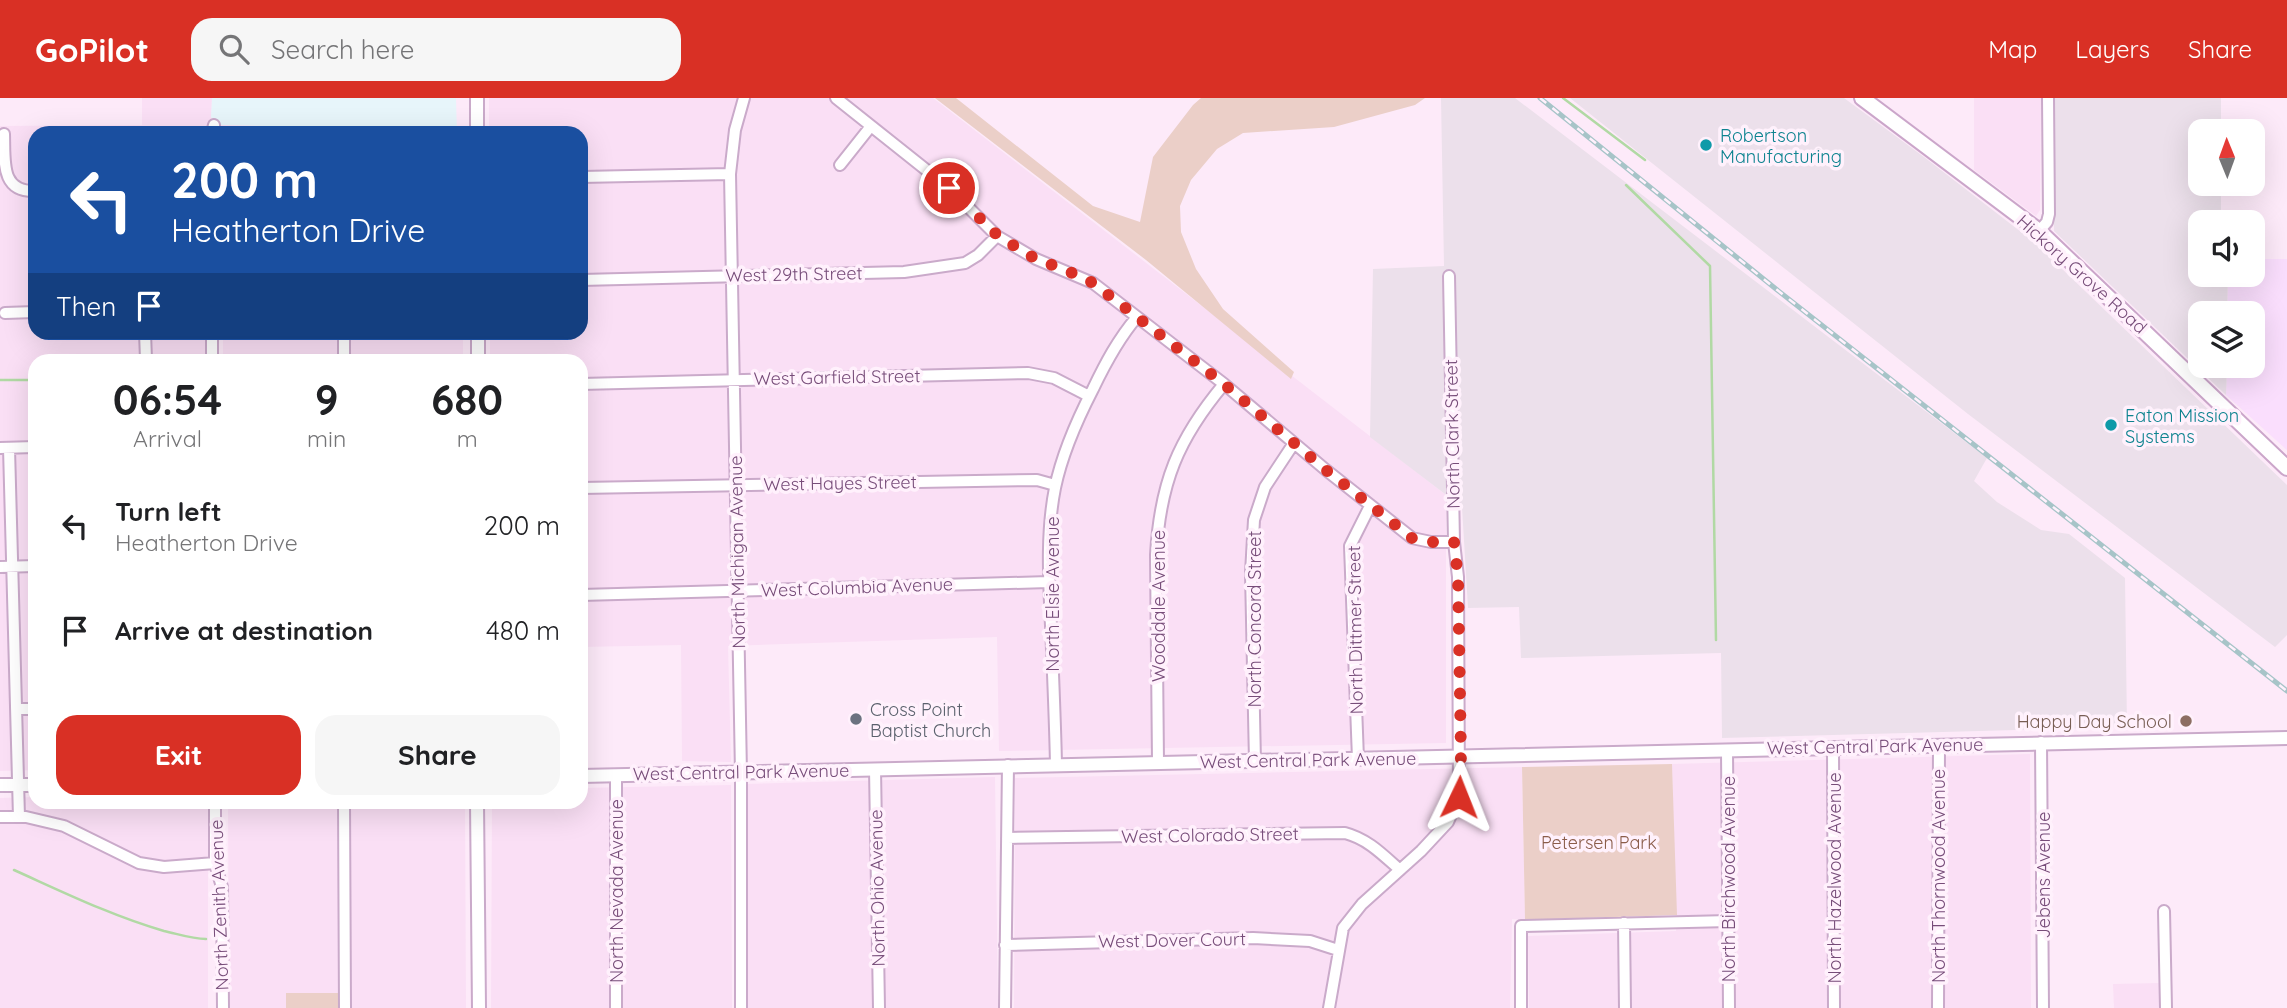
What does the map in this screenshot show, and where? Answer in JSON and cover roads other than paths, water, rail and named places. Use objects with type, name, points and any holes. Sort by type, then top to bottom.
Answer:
[{"type":"main road","name":"Hickory Grove Road","points":[[1862,98],[2039,231],[2287,468]]},
{"type":"street","points":[[477,98],[477,126]]},
{"type":"street","name":"North Michigan Avenue","points":[[741,1008],[741,773],[730,174],[735,130],[744,98]]},
{"type":"street","points":[[836,98],[949,188],[998,236],[1036,259],[1093,283],[1224,384],[1412,538],[1454,542]]},
{"type":"street","points":[[2039,231],[2047,222],[2049,214],[2048,98]]},
{"type":"street","points":[[840,165],[871,126]]},
{"type":"street","points":[[4,134],[5,174],[14,187],[28,190]]},
{"type":"street","points":[[588,177],[730,174]]},
{"type":"street","name":"West 29th Street","points":[[588,280],[904,272],[942,268],[965,263],[998,236]]},
{"type":"street","name":"North Clark Street","points":[[1329,1008],[1343,928],[1362,904],[1448,822],[1459,797],[1461,756],[1458,577],[1454,542],[1449,276]]},
{"type":"street","points":[[5,313],[28,312]]},
{"type":"street","name":"North Elsie Avenue","points":[[1056,764],[1049,582],[1049,543],[1055,485],[1089,396],[1124,331],[1137,317]]},
{"type":"street","name":"West Garfield Street","points":[[588,384],[1028,373],[1054,378],[1089,396]]},
{"type":"street","name":"Wooddale Avenue","points":[[1158,762],[1158,522],[1164,490],[1178,453],[1205,407],[1224,384]]},
{"type":"street","name":"North Concord Street","points":[[1255,762],[1251,573],[1254,520],[1265,487],[1294,443]]},
{"type":"street","points":[[19,817],[16,709],[6,567],[4,448],[28,447]]},
{"type":"street","name":"West Hayes Street","points":[[588,488],[1037,480],[1055,485]]},
{"type":"street","name":"North Dittmer Street","points":[[1358,758],[1350,547],[1370,506]]},
{"type":"street","points":[[6,567],[28,566]]},
{"type":"street","name":"West Columbia Avenue","points":[[588,595],[1049,582]]},
{"type":"street","points":[[16,709],[28,709]]},
{"type":"street","name":"West Central Park Avenue","points":[[588,776],[2287,738]]},
{"type":"street","name":"Jebens Avenue","points":[[2041,742],[2043,1008]]},
{"type":"street","name":"North Thornwood Avenue","points":[[1938,1008],[1939,745]]},
{"type":"street","name":"North Hazelwood Avenue","points":[[1833,747],[1834,1008]]},
{"type":"street","name":"North Birchwood Avenue","points":[[1727,750],[1729,1008]]},
{"type":"street","points":[[1005,1008],[1008,765]]},
{"type":"street","name":"North Ohio Avenue","points":[[875,769],[879,1008]]},
{"type":"street","name":"North Nevada Avenue","points":[[616,775],[617,1008]]},
{"type":"street","points":[[0,785],[28,785]]},
{"type":"street","name":"North Zenith Avenue","points":[[215,809],[215,863],[222,887],[223,1008]]},
{"type":"street","points":[[344,809],[345,1008]]},
{"type":"street","points":[[477,809],[479,1008]]},
{"type":"street","points":[[0,817],[45,820],[64,826],[139,863],[164,867],[215,863]]},
{"type":"street","name":"West Colorado Street","points":[[1007,838],[1345,833],[1372,845],[1400,870]]},
{"type":"street","points":[[2165,911],[2166,1008]]},
{"type":"street","points":[[1521,1008],[1521,926],[1730,921]]},
{"type":"street","points":[[1624,923],[1625,1008]]},
{"type":"street","name":"West Dover Court","points":[[1005,944],[1253,938],[1310,941],[1338,950]]},
{"type":"waterway","points":[[1563,98],[1645,160]]},
{"type":"waterway","points":[[1626,185],[1710,266],[1716,640]]},
{"type":"waterway","points":[[0,380],[28,380]]},
{"type":"waterway","points":[[14,870],[126,918],[164,931],[206,939]]},
{"type":"railway","points":[[1540,98],[1776,289],[2287,691]]},
{"type":"place","name":"Robertson Manufacturing","points":[[1706,145]]},
{"type":"place","name":"Eaton Mission Systems","points":[[2111,425]]},
{"type":"place","name":"Cross Point Baptist Church","points":[[856,719]]},
{"type":"place","name":"Happy Day School","points":[[2186,721]]},
{"type":"park label","name":"Petersen Park","points":[[1599,842]]}]
